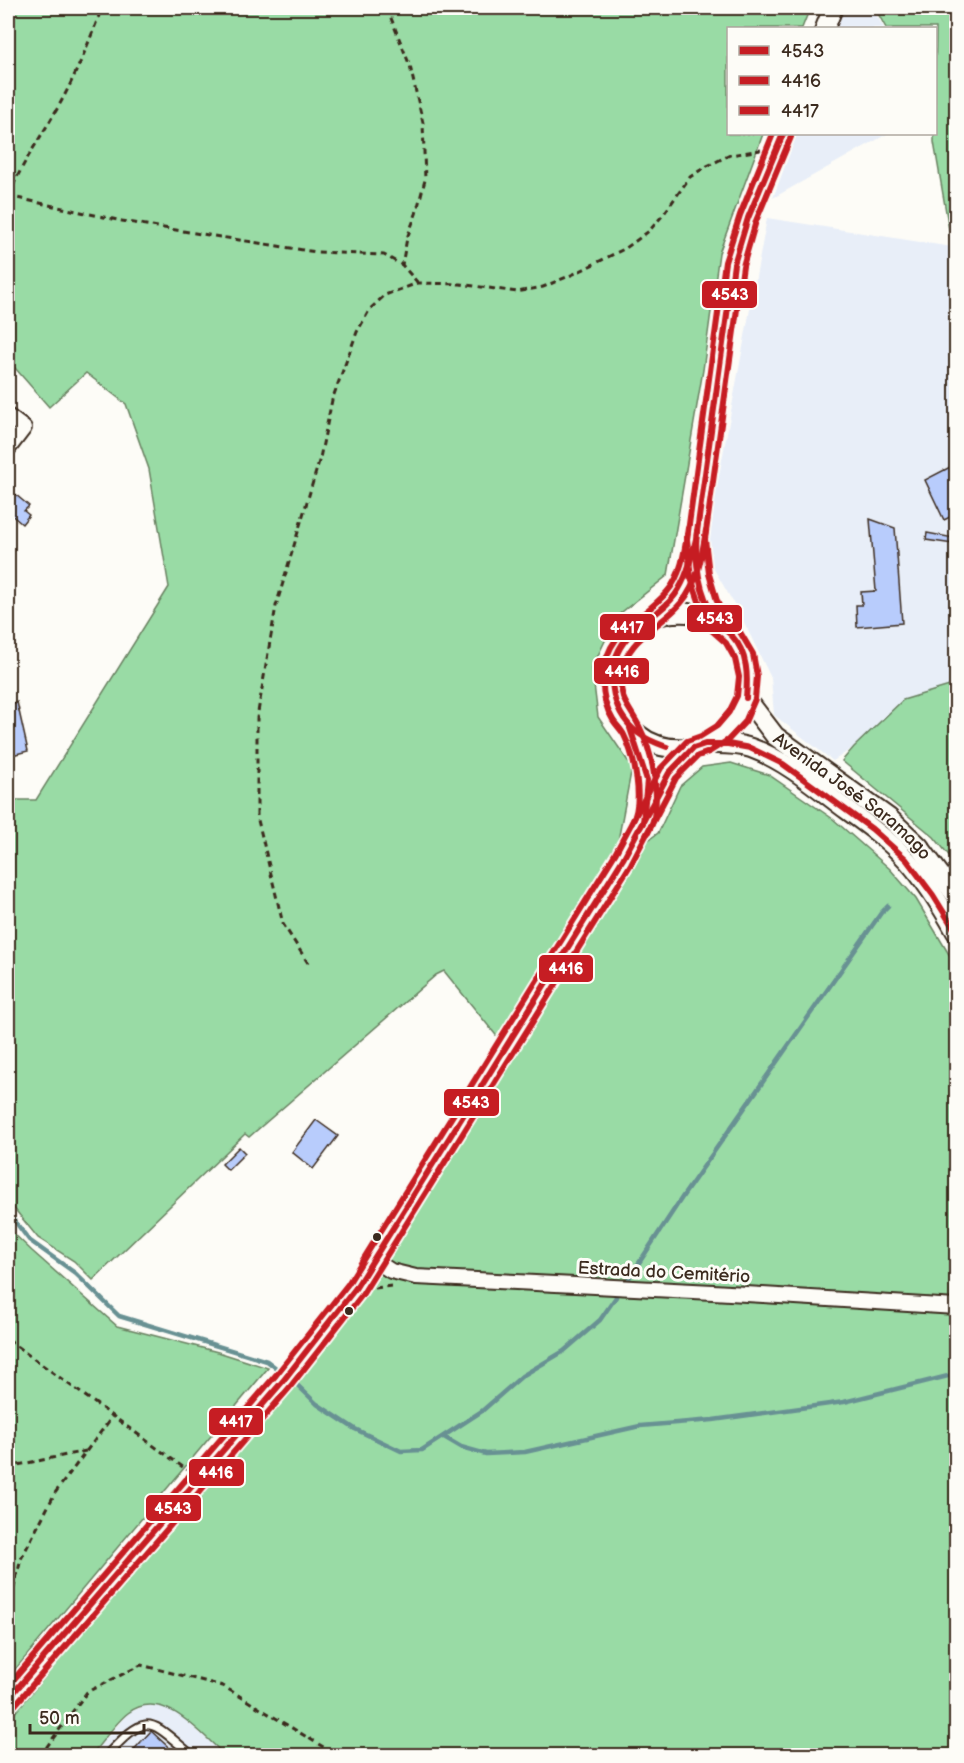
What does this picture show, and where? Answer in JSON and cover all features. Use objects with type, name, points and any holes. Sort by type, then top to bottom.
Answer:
[{"type":"main road","points":[[699,746],[676,749],[659,746],[644,739],[630,728],[619,713],[613,696],[611,677],[615,658],[623,642],[636,628],[652,618],[681,587],[696,538],[734,264],[748,218],[780,140]]},
{"type":"main road","points":[[696,538],[699,576],[717,623]]},
{"type":"main road","points":[[8,1699],[286,1376],[355,1289],[624,859],[669,773],[699,746],[723,733],[737,717],[746,698],[748,677],[744,656],[733,637],[717,623],[696,614],[674,612],[652,618]]},
{"type":"main road","name":"Avenida José Saramago","points":[[746,698],[775,736],[896,825],[918,846],[957,896]]},
{"type":"main road","points":[[630,728],[647,780],[643,823]]},
{"type":"main road","name":"Avenida José Saramago","points":[[699,746],[728,744],[750,748],[783,764],[833,799],[906,859],[957,932]]},
{"type":"street","points":[[8,416],[24,428],[8,449]]},
{"type":"street","name":"Estrada do Cemitério","points":[[374,1260],[391,1271],[416,1277],[957,1307]]},
{"type":"lane","points":[[106,1755],[127,1733],[140,1725],[151,1724],[161,1729],[193,1755]]},
{"type":"path","points":[[102,8],[76,73],[55,113],[16,174],[8,196],[122,221],[316,252],[384,255],[402,264],[418,283]]},
{"type":"path","points":[[387,8],[410,66],[423,123],[425,180],[407,238],[402,264]]},
{"type":"path","points":[[308,963],[283,924],[256,816],[256,718],[276,606],[320,458],[332,400],[343,365],[370,309],[385,294],[418,283],[460,284],[517,292],[543,286],[576,273],[626,248],[641,236],[663,215],[690,177],[705,167],[730,155],[780,140]]},
{"type":"path","points":[[8,1340],[198,1478]]},
{"type":"path","points":[[8,1598],[13,1591],[21,1559],[55,1493],[112,1417]]},
{"type":"path","points":[[8,1467],[88,1450]]},
{"type":"path","points":[[40,1755],[87,1692],[141,1665],[223,1686],[338,1755]]},
{"type":"shaded area","points":[[843,8],[872,8],[883,27],[836,27]]},
{"type":"shaded area","points":[[797,135],[885,135],[773,198]]},
{"type":"shaded area","points":[[767,218],[952,247],[956,255],[956,684],[903,700],[854,747],[833,761],[774,715],[771,678],[740,614],[708,559],[713,508]]},
{"type":"shaded area","points":[[146,1705],[163,1706],[175,1711],[225,1755],[91,1756],[128,1713]]},
{"type":"green space","points":[[8,8],[810,8],[802,27],[727,27],[727,135],[763,135],[719,253],[703,370],[668,575],[617,616],[592,668],[598,717],[632,767],[618,841],[499,1039],[444,971],[436,975],[249,1137],[245,1134],[93,1280],[74,1261],[38,1238],[13,1207],[8,1194],[8,800],[36,800],[169,587],[149,469],[126,404],[86,373],[49,407],[8,360]]},
{"type":"green space","points":[[875,8],[956,8],[956,255],[952,247],[934,142],[934,135],[937,135],[937,27],[885,27]]},
{"type":"green space","points":[[956,684],[956,864],[934,837],[842,761],[903,700]]},
{"type":"green space","points":[[731,763],[769,775],[833,819],[890,869],[916,899],[956,966],[956,1755],[324,1756],[303,1751],[263,1755],[225,1755],[181,1716],[155,1705],[141,1706],[128,1713],[91,1755],[8,1756],[8,1721],[289,1386],[636,849],[658,833],[680,786],[702,767]]},
{"type":"green space","points":[[8,1228],[117,1326],[218,1352],[268,1368],[8,1678],[8,1597],[13,1591],[8,1578]]},
{"type":"building","points":[[956,464],[956,514],[944,520],[925,480]]},
{"type":"building","points":[[8,488],[29,506],[24,511],[29,515],[22,524],[8,512]]},
{"type":"building","points":[[870,519],[895,528],[902,623],[857,627],[856,605],[862,605],[861,592],[876,591]]},
{"type":"building","points":[[927,533],[954,538],[953,544],[926,540]]},
{"type":"building","points":[[17,702],[28,751],[8,756],[8,705]]},
{"type":"building","points":[[316,1120],[338,1136],[313,1169],[292,1152]]},
{"type":"building","points":[[239,1147],[245,1153],[228,1170],[222,1164]]},
{"type":"building","points":[[151,1731],[178,1756],[128,1756]]},
{"type":"waterway","points":[[629,1278],[683,1196],[888,906]]},
{"type":"waterway","points":[[8,1212],[29,1240],[75,1273],[119,1316],[267,1361],[284,1374]]},
{"type":"waterway","points":[[291,1379],[317,1404],[355,1429],[401,1451],[422,1450],[482,1411],[522,1376],[564,1351],[600,1320],[616,1297]]},
{"type":"waterway","points":[[444,1437],[461,1447],[486,1454],[525,1452],[640,1426],[713,1420],[844,1402],[956,1374]]},
{"type":"transit line","name":"4417","points":[[8,1686],[276,1375],[348,1284],[615,854],[661,768],[687,741],[717,726],[729,712],[737,696],[739,677],[735,659],[726,643],[709,628],[691,578],[687,539],[725,262],[740,215],[773,135]]},
{"type":"transit line","name":"4543","points":[[667,747],[648,739],[628,724],[615,701],[612,675],[619,649],[627,638],[670,601],[683,582],[688,568],[696,539],[734,264],[748,218],[783,135]]},
{"type":"transit line","name":"4416","points":[[15,1705],[290,1387],[362,1295],[631,864],[676,778],[698,756],[728,740],[745,722],[755,699],[757,676],[753,654],[740,632],[724,618],[709,574],[705,539],[743,266],[756,221],[791,137]]},
{"type":"transit line","name":"4417","points":[[632,823],[636,814],[637,779],[628,744],[606,704],[603,682],[606,660],[618,637],[657,602],[672,585],[682,562],[688,528]]},
{"type":"transit line","name":"4416","points":[[648,833],[655,808],[655,779],[644,737],[623,697],[621,675],[629,652],[636,643],[673,612],[692,587],[706,530]]},
{"type":"transit line","name":"4543","points":[[697,531],[697,565],[705,599],[716,620],[732,636],[741,650],[747,674],[746,698]]},
{"type":"transit line","name":"4543","points":[[630,728],[647,780],[643,823],[640,828]]},
{"type":"transit line","name":"4543","points":[[8,1699],[283,1381],[355,1289],[623,859],[669,773],[693,748],[705,744],[728,744],[750,748],[783,764],[872,829],[906,859],[933,895],[956,932]]}]
